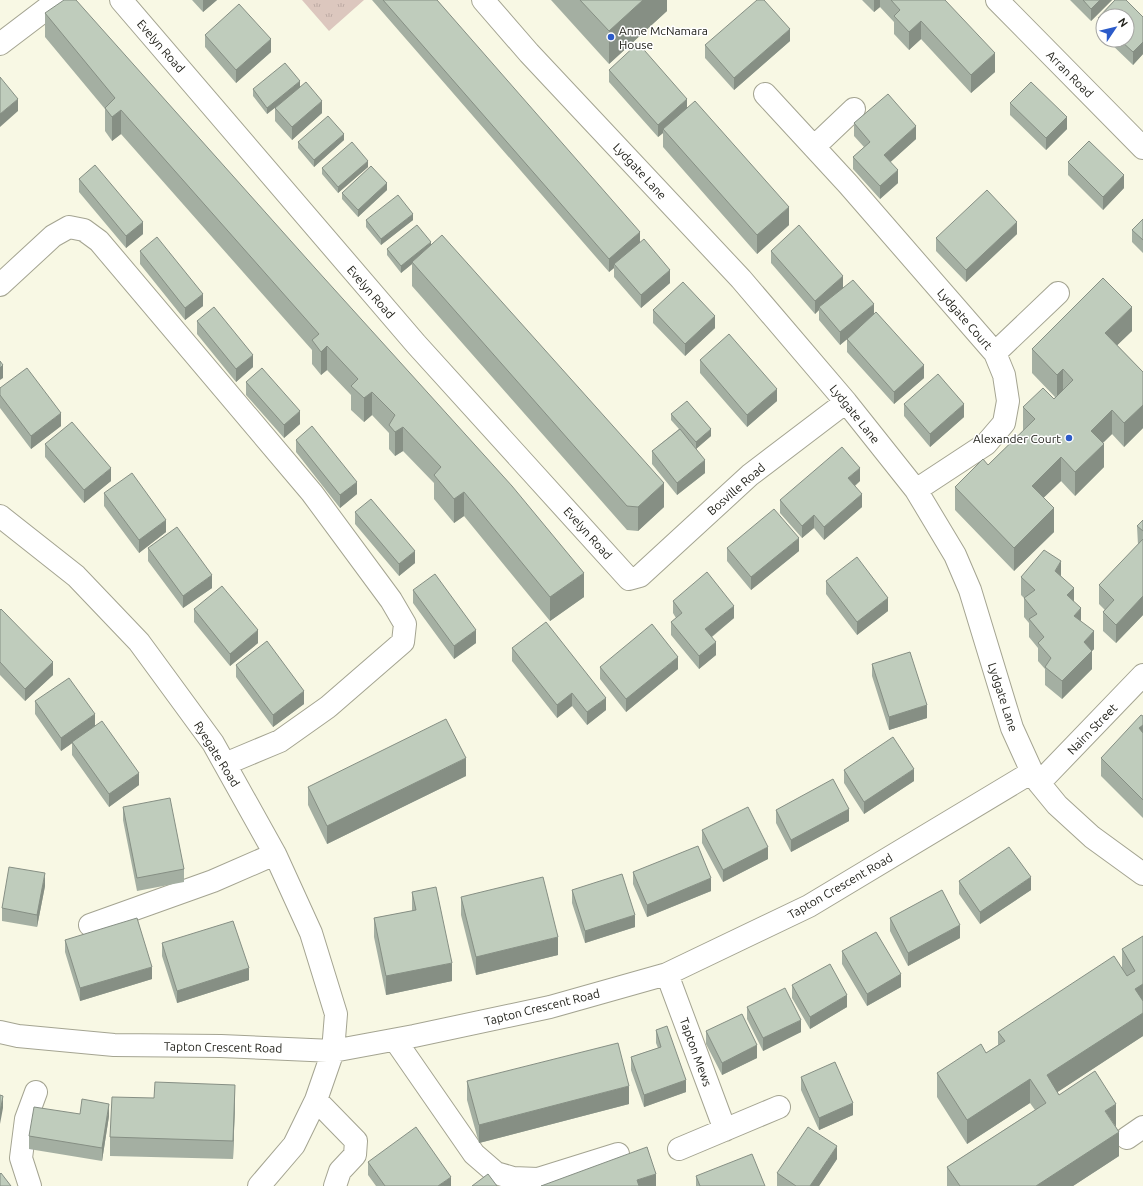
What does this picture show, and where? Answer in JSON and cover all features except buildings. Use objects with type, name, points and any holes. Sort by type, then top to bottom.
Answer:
[{"type":"street","points":[[0,44],[58,0]]},
{"type":"street","name":"Evelyn Road","points":[[121,0],[416,344],[629,579]]},
{"type":"street","name":"Lydgate Lane","points":[[483,0],[529,53],[742,280],[846,402],[916,490],[955,555],[970,590],[1012,728],[1036,778],[1057,805],[1092,837],[1143,874]]},
{"type":"street","name":"Arran Road","points":[[997,0],[1143,148]]},
{"type":"street","name":"Lydgate Court","points":[[765,94],[814,147],[995,353],[1004,375],[1008,401],[1004,423],[986,444],[916,490]]},
{"type":"street","points":[[814,147],[854,109]]},
{"type":"street","points":[[0,284],[53,236],[69,227],[84,230],[99,241],[312,493],[391,600],[405,624],[403,642],[328,707],[280,741],[225,764]]},
{"type":"street","points":[[995,353],[1058,293]]},
{"type":"street","name":"Bosville Road","points":[[629,579],[640,576],[750,475],[846,402]]},
{"type":"street","name":"Ryegate Road","points":[[0,516],[76,576],[140,642],[214,743],[275,854],[312,933],[336,1014],[333,1051],[316,1100],[294,1145],[259,1186]]},
{"type":"street","name":"Nairn Street","points":[[1036,778],[1143,675]]},
{"type":"street","name":"Tapton Crescent Road","points":[[0,1032],[18,1036],[114,1045],[221,1046],[333,1051],[395,1040],[550,1007],[667,974],[809,906],[1036,778]]},
{"type":"street","points":[[90,925],[213,881],[275,854]]},
{"type":"street","name":"Tapton Mews","points":[[667,974],[725,1130]]},
{"type":"street","points":[[395,1040],[474,1154],[496,1173],[513,1178],[538,1179],[618,1154]]},
{"type":"street","points":[[30,1186],[21,1158],[26,1119],[36,1092]]},
{"type":"street","points":[[316,1100],[356,1141],[355,1155],[340,1171],[335,1186]]},
{"type":"street","points":[[679,1149],[779,1108]]},
{"type":"green space","points":[[302,0],[364,0],[329,31]]},
{"type":"place","name":"Anne McNamara House","points":[[611,37]]},
{"type":"place","name":"Alexander Court","points":[[1069,438]]}]
